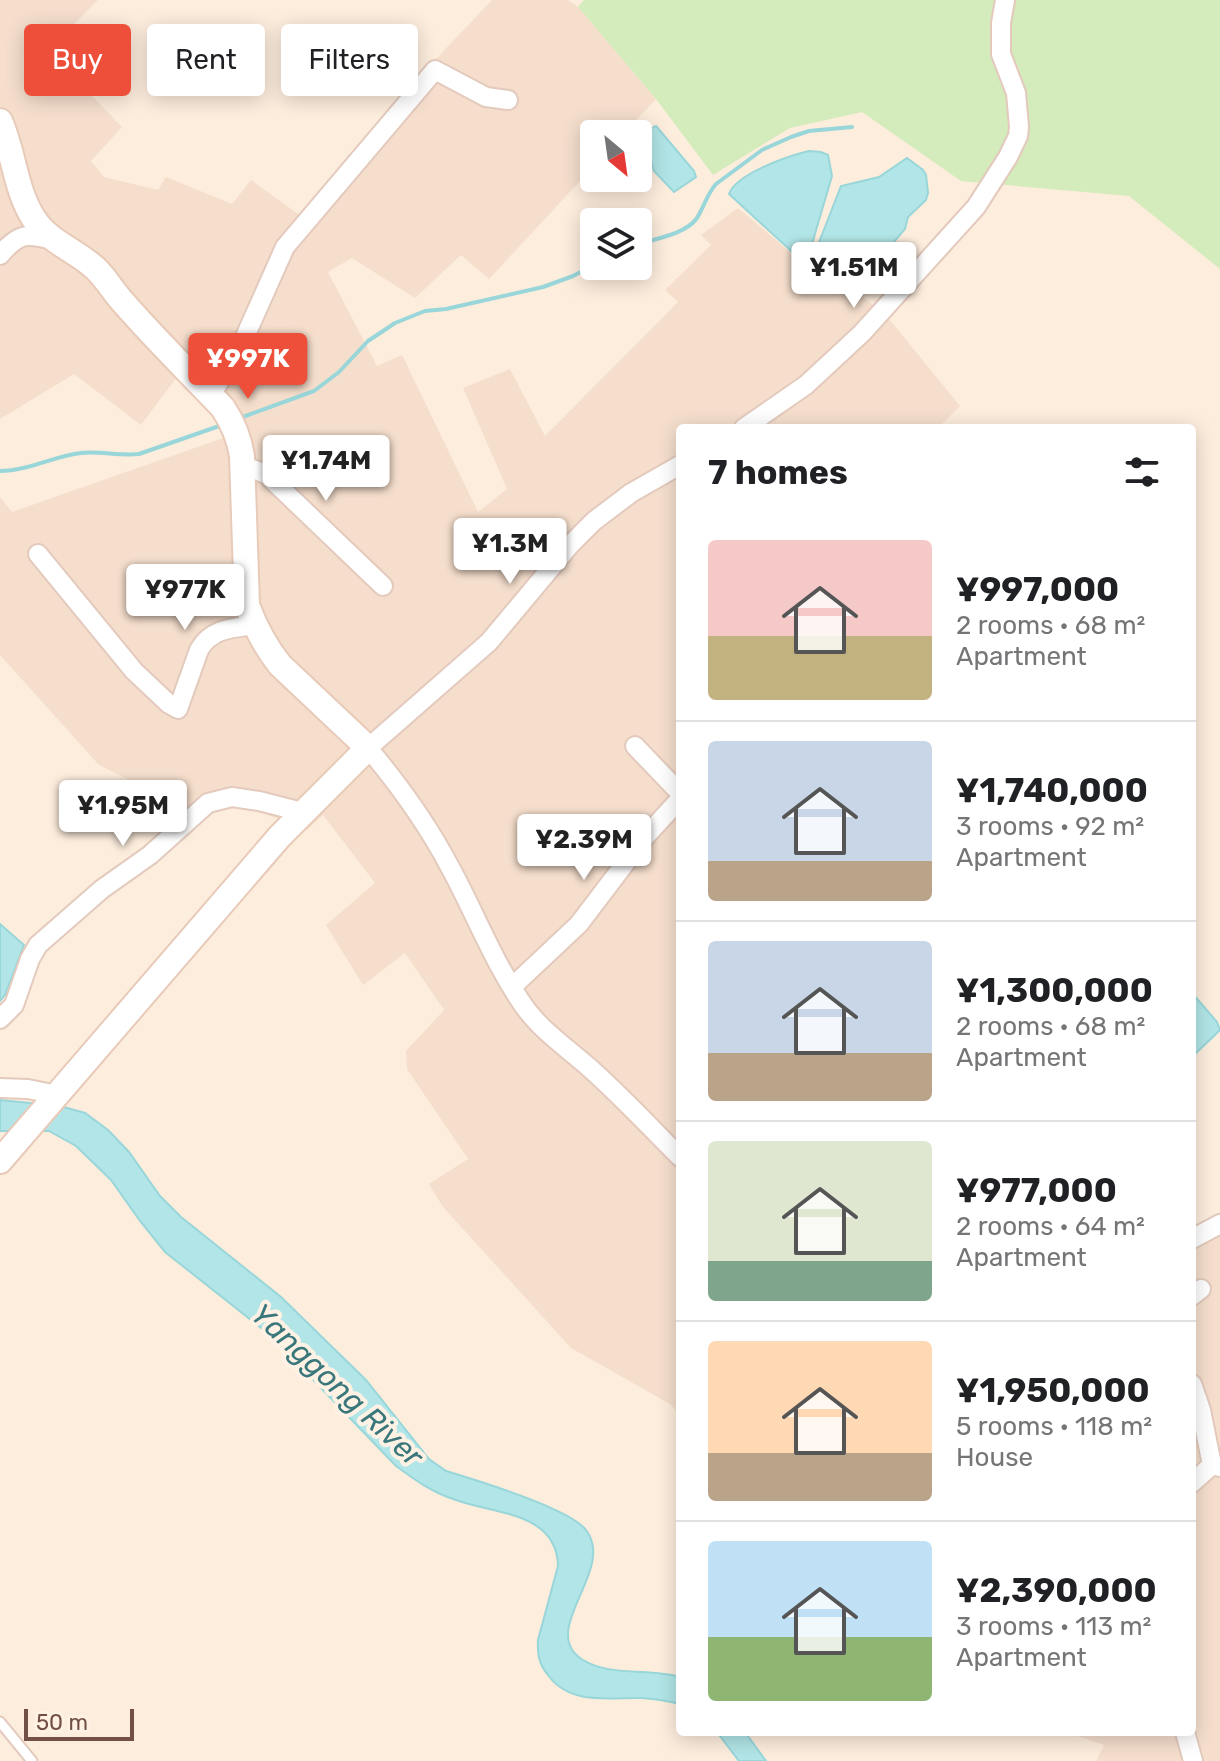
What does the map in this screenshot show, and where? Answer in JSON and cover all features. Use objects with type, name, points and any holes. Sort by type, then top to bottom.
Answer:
[{"type":"street","points":[[750,424],[806,385],[862,333],[976,207],[1008,157],[1019,127],[1016,93],[1001,54],[1005,0]]},
{"type":"street","points":[[211,395],[240,348],[285,247],[435,70],[486,97],[508,100]]},
{"type":"street","points":[[0,121],[11,148],[26,204],[35,221],[53,240],[81,257],[104,277],[120,299],[231,419],[240,444],[242,465],[247,605],[269,650],[280,665],[368,748],[391,775],[427,826],[512,987],[537,1022],[596,1074],[676,1153]]},
{"type":"street","points":[[0,255],[12,241],[22,236],[53,240]]},
{"type":"street","points":[[242,465],[266,474],[383,586]]},
{"type":"street","points":[[9,1147],[302,812],[368,748],[489,642],[594,521],[631,493],[676,467]]},
{"type":"street","points":[[38,554],[134,671],[178,709],[203,642],[214,633],[255,625]]},
{"type":"street","points":[[635,746],[676,792]]},
{"type":"street","points":[[0,1019],[14,1005],[38,945],[102,889],[150,855],[208,803],[232,797],[302,812]]},
{"type":"street","points":[[512,987],[579,924],[676,801]]},
{"type":"street","points":[[0,1088],[28,1089],[54,1098]]},
{"type":"street","points":[[1196,1237],[1220,1224]]},
{"type":"street","points":[[1196,1396],[1216,1466],[1196,1480]]},
{"type":"street","points":[[1186,1736],[1193,1761]]},
{"type":"lane","points":[[0,1722],[32,1761]]},
{"type":"shaded area","points":[[0,0],[98,0],[74,24],[24,24],[24,96],[92,96],[122,127],[91,161],[104,177],[158,190],[166,177],[232,204],[251,180],[301,216],[404,96],[418,96],[418,80],[492,0],[568,0],[578,7],[656,99],[636,120],[580,120],[580,181],[489,279],[461,255],[415,298],[352,258],[328,272],[377,366],[402,355],[478,512],[507,489],[463,388],[510,369],[545,436],[678,302],[665,290],[711,245],[701,235],[738,208],[803,263],[812,253],[889,319],[960,406],[942,424],[676,424],[676,1411],[670,1404],[571,1348],[443,1207],[429,1184],[468,1159],[407,1069],[406,1051],[444,1010],[405,953],[363,985],[326,925],[375,883],[323,815],[307,830],[250,808],[184,808],[99,765],[0,655],[0,497],[12,512],[226,437],[223,422],[177,377],[141,425],[74,374],[0,419]]},
{"type":"shaded area","points":[[1220,1212],[1220,1761],[1096,1761],[1104,1745],[1078,1736],[1196,1736],[1197,1224]]},
{"type":"green space","points":[[584,0],[1220,0],[1220,269],[1129,196],[961,181],[862,112],[790,128],[713,175],[656,99],[578,7]]},
{"type":"water","points":[[656,126],[694,171],[696,177],[674,192],[654,171],[652,128]]},
{"type":"water","points":[[809,151],[828,155],[832,176],[812,250],[801,260],[729,194],[752,173]]},
{"type":"water","points":[[907,158],[926,175],[926,200],[908,217],[905,229],[881,257],[866,268],[842,277],[817,256],[816,250],[841,186],[879,177]]},
{"type":"water","points":[[0,924],[24,945],[0,1001]]},
{"type":"water","points":[[1196,998],[1217,1022],[1220,1030],[1196,1053]]},
{"type":"water","name":"Yanggong River","points":[[0,1100],[60,1106],[85,1113],[108,1130],[129,1152],[160,1196],[181,1217],[281,1297],[366,1380],[429,1459],[446,1471],[542,1504],[586,1530],[593,1546],[592,1563],[571,1617],[568,1633],[571,1648],[583,1660],[606,1669],[676,1676],[676,1703],[642,1698],[591,1698],[567,1692],[557,1685],[542,1667],[538,1650],[558,1566],[555,1548],[547,1535],[521,1518],[440,1494],[396,1466],[270,1335],[165,1252],[111,1180],[76,1146],[49,1131],[0,1131]]},
{"type":"water","points":[[720,1736],[748,1736],[766,1761],[739,1761]]},
{"type":"waterway","points":[[652,240],[692,224],[716,184],[762,150],[809,131],[852,127]]},
{"type":"waterway","points":[[240,418],[314,391],[339,372],[368,341],[395,323],[425,311],[543,287],[580,272]]},
{"type":"waterway","points":[[0,471],[21,469],[81,453],[139,454],[225,424]]}]
